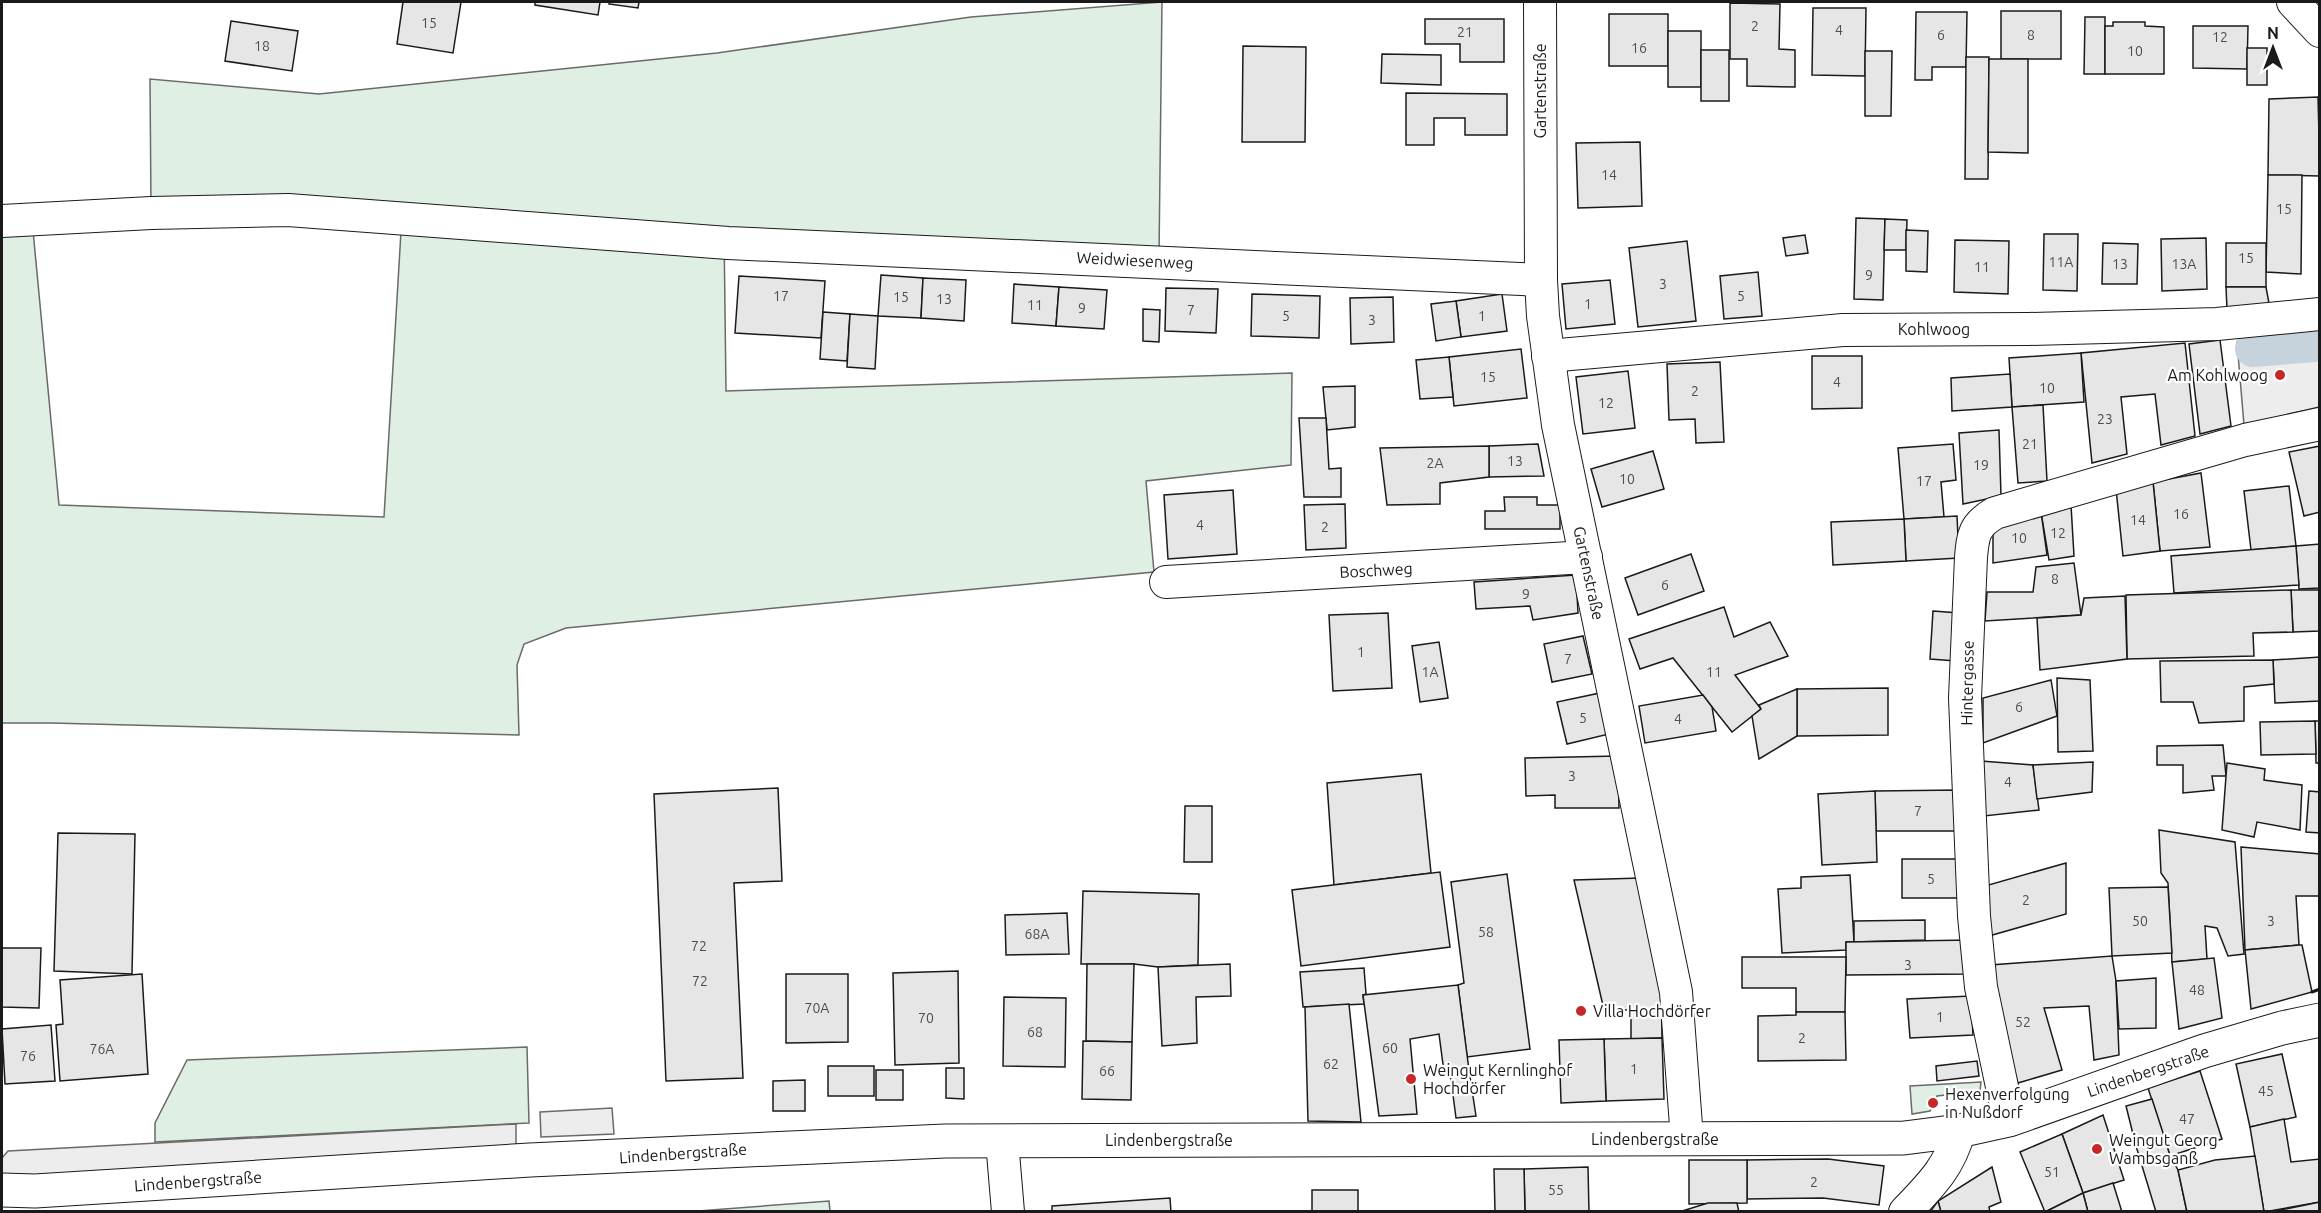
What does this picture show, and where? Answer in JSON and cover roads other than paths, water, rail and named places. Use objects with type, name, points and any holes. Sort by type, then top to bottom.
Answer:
[{"type":"main road","name":"Lindenbergstraße","points":[[2,1190],[35,1191],[762,1148],[945,1141],[1863,1140],[1904,1138],[1959,1131],[2009,1120],[2204,1051],[2282,1028],[2319,1020]]},
{"type":"street","name":"Gartenstraße","points":[[1540,2],[1541,280],[1548,356],[1558,424],[1676,992],[1687,1139]]},
{"type":"street","points":[[2293,2],[2319,31]]},
{"type":"street","name":"Weidwiesenweg","points":[[2,221],[151,213],[288,210],[728,243],[1080,257],[1541,280]]},
{"type":"street","name":"Kohlwoog","points":[[1548,356],[1843,330],[2028,329],[2217,324],[2319,314]]},
{"type":"street","name":"Hintergasse","points":[[2009,1120],[1981,987],[1974,916],[1965,698],[1973,539],[1977,528],[1984,519],[1995,513],[2245,440],[2319,424]]},
{"type":"street","name":"Boschweg","points":[[1166,582],[1586,557]]},
{"type":"street","points":[[1905,1212],[1948,1163],[1959,1131]]},
{"type":"street","points":[[1002,1141],[1008,1212]]},
{"type":"waterway","points":[[2253,349],[2314,344]]},
{"type":"place","name":"Am Kohlwoog","points":[[2280,375]]},
{"type":"place","name":"Villa Hochdörfer","points":[[1581,1011]]},
{"type":"place","name":"Weingut Kernlinghof Hochdörfer","points":[[1411,1079]]},
{"type":"place","name":"Hexenverfolgung in Nußdorf","points":[[1933,1103]]},
{"type":"place","name":"Weingut Georg Wambsganß","points":[[2097,1149]]}]
